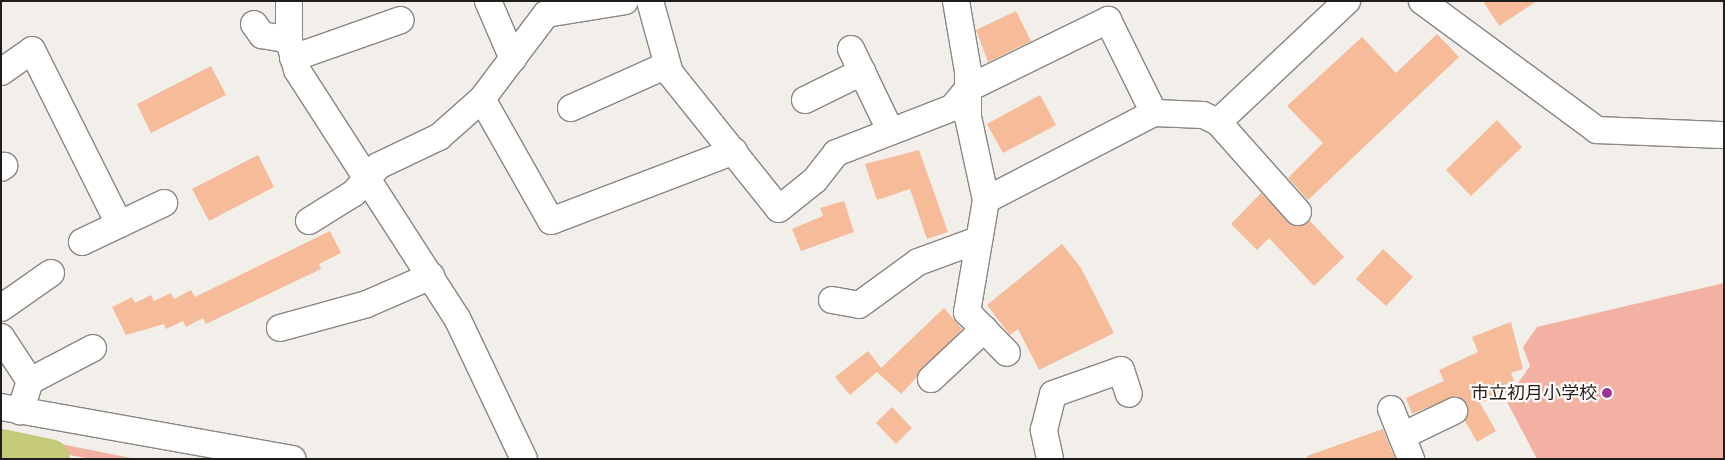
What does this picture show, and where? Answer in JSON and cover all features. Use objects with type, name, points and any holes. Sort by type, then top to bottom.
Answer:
[{"type":"street","points":[[288,1],[291,49],[367,181],[457,318],[524,459]]},
{"type":"street","points":[[488,1],[513,58]]},
{"type":"street","points":[[309,221],[367,181],[378,166],[439,137],[482,99],[546,14],[625,1]]},
{"type":"street","points":[[650,1],[667,65],[779,209],[815,180],[836,153],[890,130],[952,108],[969,88],[1108,20],[1154,113]]},
{"type":"street","points":[[956,1],[969,88],[968,117],[986,200],[967,312],[1006,353]]},
{"type":"street","points":[[1218,122],[1347,1]]},
{"type":"street","points":[[1422,1],[1597,130],[1724,135]]},
{"type":"street","points":[[254,24],[262,35],[291,49],[401,20]]},
{"type":"street","points":[[851,49],[890,130]]},
{"type":"street","points":[[1,72],[32,50],[119,224]]},
{"type":"street","points":[[571,108],[667,65]]},
{"type":"street","points":[[805,100],[862,72]]},
{"type":"street","points":[[482,99],[552,221],[734,151]]},
{"type":"street","points":[[986,200],[1154,113],[1203,115],[1218,122],[1298,212]]},
{"type":"street","points":[[82,242],[164,203]]},
{"type":"street","points":[[832,300],[859,305],[918,262],[978,240]]},
{"type":"street","points":[[1,308],[51,274]]},
{"type":"street","points":[[280,328],[367,304],[431,276]]},
{"type":"street","points":[[931,379],[984,329]]},
{"type":"street","points":[[1,337],[30,381]]},
{"type":"street","points":[[93,348],[30,381],[11,409],[215,452],[292,459]]},
{"type":"street","points":[[1050,459],[1044,430],[1053,394],[1121,370],[1129,394]]},
{"type":"street","points":[[1391,409],[1406,448],[1454,411]]},
{"type":"shaded area","name":"市立初月小学校","points":[[1724,283],[1724,459],[1537,459],[1506,400],[1530,366],[1523,347],[1537,327]]},
{"type":"shaded area","points":[[1,432],[136,459],[92,459],[1,443]]},
{"type":"building","points":[[1483,1],[1537,1],[1499,26]]},
{"type":"building","points":[[1016,11],[1031,41],[988,62],[976,30]]},
{"type":"building","points":[[1437,34],[1459,57],[1308,200],[1288,178],[1323,143],[1287,106],[1362,37],[1396,73]]},
{"type":"building","points":[[211,66],[226,95],[151,133],[137,104]]},
{"type":"building","points":[[1040,95],[1056,125],[1003,153],[987,124]]},
{"type":"building","points":[[1497,120],[1522,147],[1471,196],[1446,170]]},
{"type":"building","points":[[919,150],[948,232],[927,239],[910,189],[877,200],[865,164]]},
{"type":"building","points":[[258,155],[274,187],[209,221],[192,189]]},
{"type":"building","points":[[1261,193],[1293,226],[1310,221],[1344,257],[1314,286],[1269,238],[1257,250],[1231,224]]},
{"type":"building","points":[[844,201],[854,232],[801,251],[792,229],[823,216],[820,208]]},
{"type":"building","points":[[330,231],[341,253],[319,264],[321,269],[206,324],[203,318],[186,327],[183,321],[166,329],[164,324],[126,335],[112,307],[132,297],[135,303],[151,295],[154,301],[171,293],[174,299],[191,290],[195,297]]},
{"type":"building","points":[[1062,244],[1081,268],[1114,333],[1039,370],[1018,329],[1010,335],[987,305]]},
{"type":"building","points":[[1383,249],[1413,277],[1386,306],[1356,279]]},
{"type":"building","points":[[944,308],[962,329],[901,394],[877,372],[850,395],[835,377],[868,351],[881,368]]},
{"type":"building","points":[[1511,322],[1523,369],[1511,373],[1514,381],[1504,385],[1507,392],[1480,403],[1496,431],[1477,442],[1465,421],[1468,405],[1456,396],[1412,414],[1406,398],[1444,381],[1439,370],[1478,352],[1472,337]]},
{"type":"building","points":[[892,407],[912,428],[896,444],[876,423]]},
{"type":"building","points":[[1383,429],[1395,459],[1308,459],[1307,456]]},
{"type":"waterway","points":[[1,449],[49,459]]},
{"type":"place","name":"市立初月小学校","points":[[1607,393]]}]
